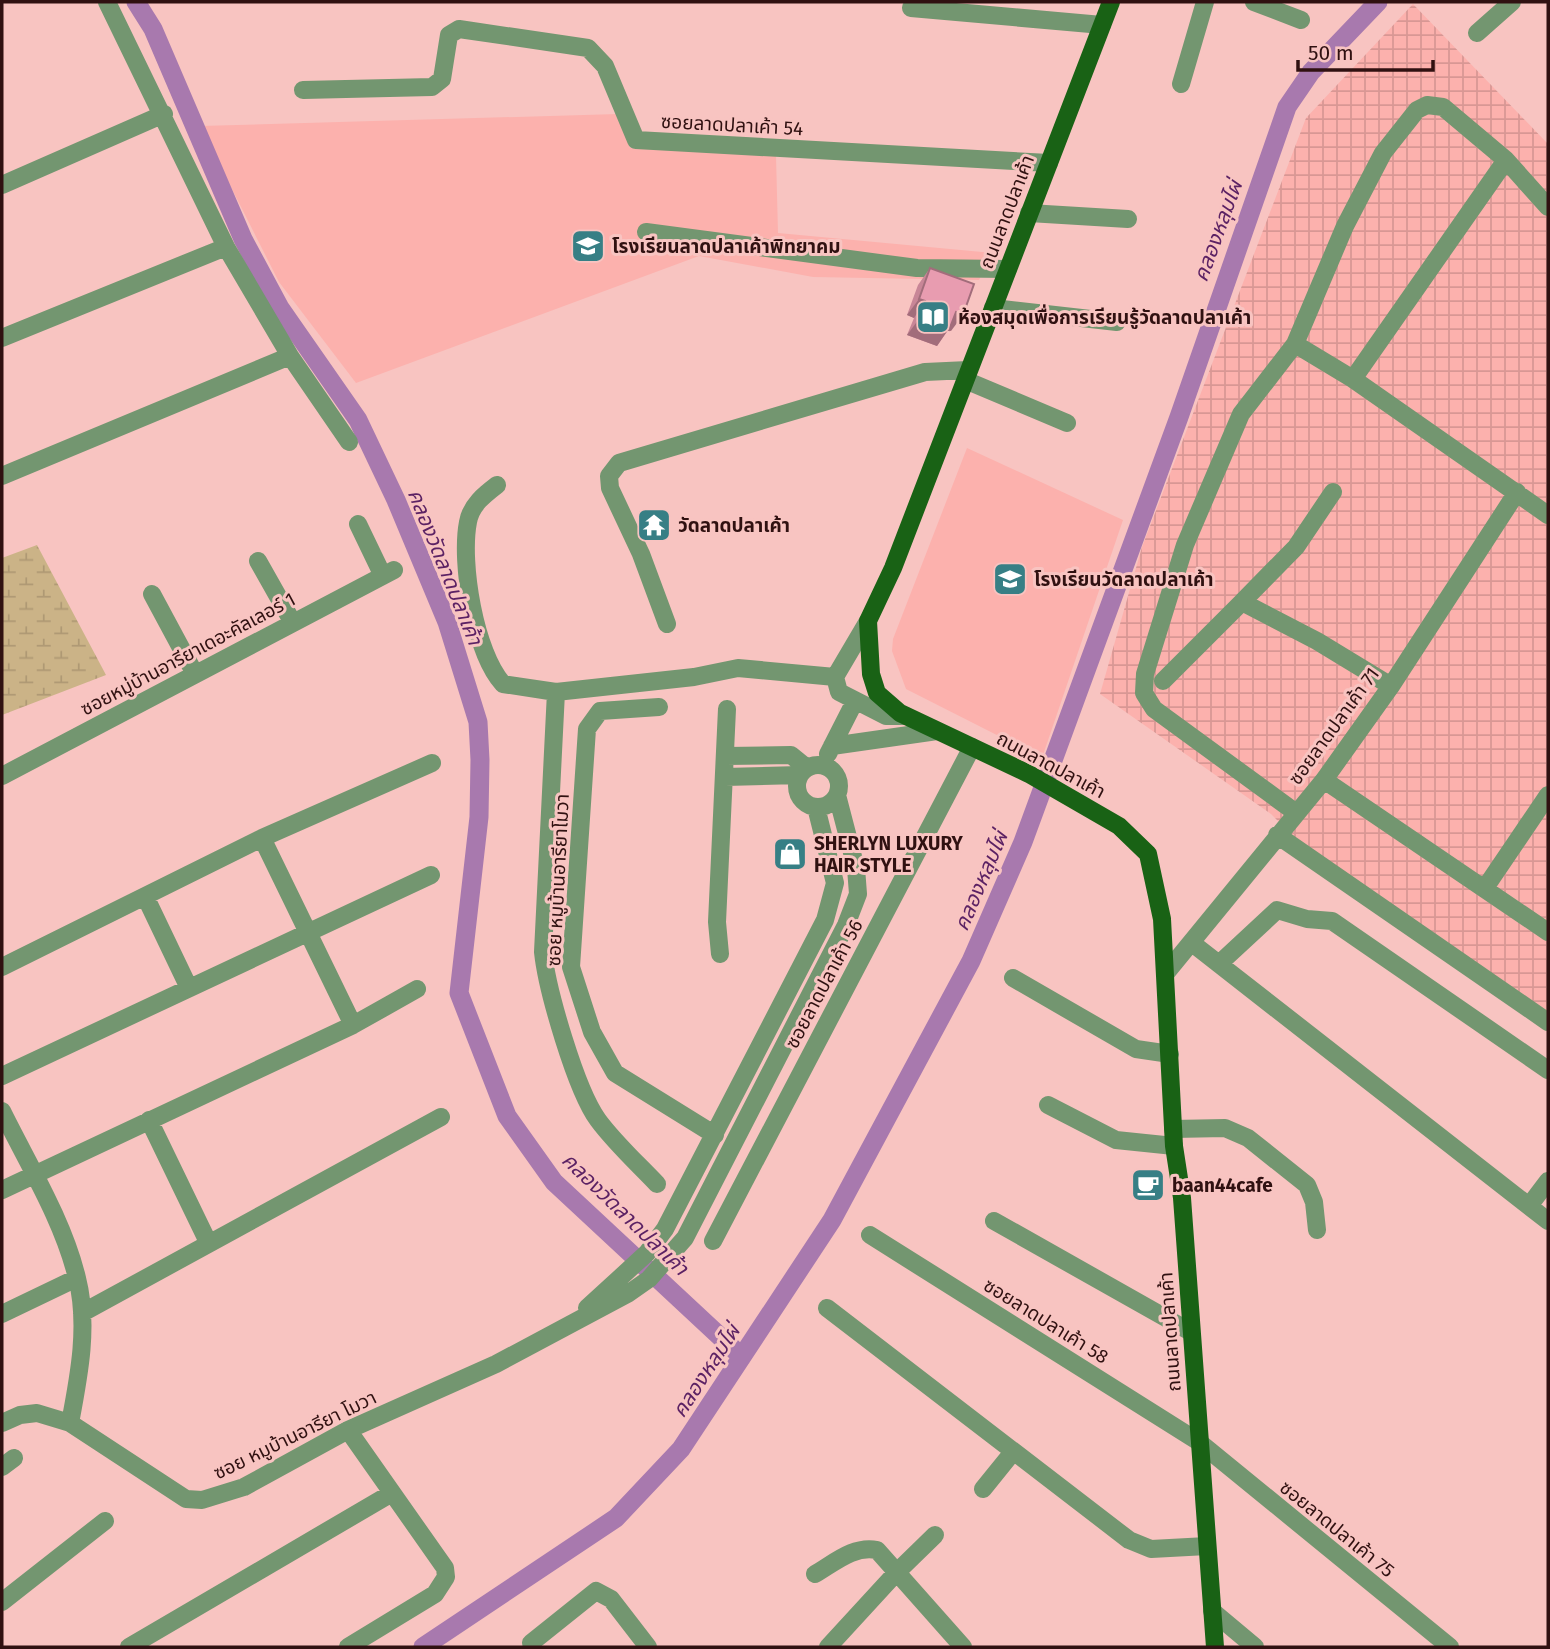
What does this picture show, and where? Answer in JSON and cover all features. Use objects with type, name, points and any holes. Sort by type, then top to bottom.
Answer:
[{"type":"main road","name":"ถนนลาดปลาเค้า","points":[[1111,2],[893,568],[869,621],[871,674],[877,693],[906,716],[1029,774],[1119,826],[1148,854],[1161,919],[1166,973],[1174,1138],[1182,1198],[1189,1331],[1215,1647]]},
{"type":"street","points":[[107,2],[226,247],[290,356],[349,442]]},
{"type":"street","points":[[1181,84],[1205,2]]},
{"type":"street","points":[[1254,2],[1300,20]]},
{"type":"street","points":[[1476,33],[1512,2]]},
{"type":"street","points":[[911,8],[1102,25]]},
{"type":"street","name":"ซอยลาดปลาเค้า 54","points":[[303,90],[432,87],[442,79],[449,35],[459,29],[588,48],[605,66],[636,140],[1049,163]]},
{"type":"street","points":[[1295,813],[1154,709],[1144,693],[1145,674],[1185,545],[1209,484],[1241,414],[1295,344],[1345,226],[1382,153],[1417,110],[1427,104],[1443,107],[1506,160],[1548,207]]},
{"type":"street","points":[[2,185],[163,114]]},
{"type":"street","points":[[1353,379],[1506,160]]},
{"type":"street","points":[[1029,214],[1128,219]]},
{"type":"street","points":[[646,232],[917,268],[1008,269]]},
{"type":"street","points":[[2,338],[226,247]]},
{"type":"street","points":[[993,308],[1116,322]]},
{"type":"street","points":[[1295,344],[1353,379],[1548,515]]},
{"type":"street","points":[[2,476],[290,356]]},
{"type":"street","points":[[667,624],[641,554],[610,488],[609,475],[619,463],[925,372],[967,375],[1067,423]]},
{"type":"street","points":[[498,485],[479,499],[468,521],[466,564],[470,600],[492,667],[503,684],[556,691],[694,677],[738,668],[835,677]]},
{"type":"street","points":[[1163,681],[1296,547],[1333,492]]},
{"type":"street","name":"ซอยลาดปลาเค้า 71","points":[[1166,973],[1324,780],[1391,685],[1517,492]]},
{"type":"street","name":"ซอยหมู่บ้านอารียาเดอะคัลเลอร์ 1","points":[[2,776],[389,573],[358,524]]},
{"type":"street","points":[[258,561],[293,623]]},
{"type":"street","points":[[152,594],[195,674]]},
{"type":"street","points":[[1242,602],[1317,641],[1391,685]]},
{"type":"street","points":[[869,621],[835,677],[839,692],[886,716],[906,716]]},
{"type":"street","points":[[556,691],[543,952],[545,973],[583,1095],[598,1119],[657,1184]]},
{"type":"street","points":[[837,795],[829,805],[817,807],[803,802],[799,796],[797,782],[832,746],[855,701]]},
{"type":"street","name":"ซอย หมูบ้านอารียาโมวา","points":[[659,707],[600,711],[587,729],[571,967],[592,1032],[615,1073],[715,1135]]},
{"type":"street","points":[[720,954],[717,922],[727,709]]},
{"type":"street","points":[[832,746],[937,731]]},
{"type":"street","name":"ซอยลาดปลาเค้า 56","points":[[713,1241],[972,747]]},
{"type":"street","points":[[572,1322],[629,1293],[649,1279],[685,1238],[846,925],[858,894],[856,868],[837,795],[837,777],[810,769],[791,755],[726,756]]},
{"type":"street","points":[[2,967],[262,838],[432,763]]},
{"type":"street","points":[[725,777],[810,769]]},
{"type":"street","points":[[1324,780],[1548,932]]},
{"type":"street","points":[[1485,888],[1548,795]]},
{"type":"street","points":[[572,1322],[657,1240],[715,1135],[825,920],[835,883],[817,807]]},
{"type":"street","points":[[1277,835],[1548,1022]]},
{"type":"street","points":[[262,838],[353,1025]]},
{"type":"street","points":[[2,1076],[431,875]]},
{"type":"street","points":[[145,896],[189,988]]},
{"type":"street","points":[[1221,962],[1277,911],[1307,919],[1332,921],[1548,1070]]},
{"type":"street","points":[[1192,943],[1221,962],[1335,1057],[1548,1221]]},
{"type":"street","points":[[1013,978],[1136,1049],[1170,1054]]},
{"type":"street","points":[[2,1190],[353,1025],[417,989]]},
{"type":"street","points":[[1048,1105],[1116,1140],[1174,1138],[1225,1128],[1248,1138],[1307,1185],[1314,1202],[1317,1230]]},
{"type":"street","points":[[2,1111],[34,1175],[77,1278],[82,1313],[79,1374],[70,1423]]},
{"type":"street","points":[[82,1313],[441,1117]]},
{"type":"street","points":[[149,1120],[208,1242]]},
{"type":"street","points":[[1529,1206],[1548,1181]]},
{"type":"street","points":[[994,1221],[1189,1331]]},
{"type":"street","name":"ซอยลาดปลาเค้า 58","points":[[870,1235],[1199,1442]]},
{"type":"street","points":[[2,1314],[77,1278]]},
{"type":"street","points":[[827,1308],[1140,1546],[1156,1549],[1207,1546]]},
{"type":"street","name":"ซอย หมูบ้านอารียา โมวา","points":[[2,1423],[20,1415],[37,1413],[70,1423],[186,1499],[202,1500],[244,1488],[348,1430],[496,1364],[572,1322]]},
{"type":"street","points":[[348,1430],[445,1568],[446,1577],[435,1594],[348,1647]]},
{"type":"street","name":"ซอยลาดปลาเค้า 75","points":[[1199,1442],[1450,1647]]},
{"type":"street","points":[[984,1489],[1013,1452]]},
{"type":"street","points":[[129,1647],[392,1493]]},
{"type":"street","points":[[2,1602],[105,1521]]},
{"type":"street","points":[[828,1647],[895,1573],[935,1535]]},
{"type":"street","points":[[815,1574],[864,1548],[877,1550],[963,1647]]},
{"type":"street","points":[[531,1643],[596,1591],[611,1599],[641,1645]]},
{"type":"street","points":[[1212,1611],[1255,1647]]},
{"type":"shaded area","points":[[1413,4],[1548,144],[1548,1026],[1308,851],[1271,814],[1100,694],[1142,547],[1306,118]]},
{"type":"shaded area","name":"โรงเรียนลาดปลาเค้าพิทยาคม","points":[[618,114],[630,148],[776,156],[778,233],[993,253],[979,280],[813,277],[699,256],[356,383],[279,282],[200,126]]},
{"type":"shaded area","name":"โรงเรียนวัดลาดปลาเค้า","points":[[967,448],[1123,520],[1042,758],[906,689],[892,651],[893,639]]},
{"type":"green space","points":[[37,545],[106,675],[2,715],[2,558]]},
{"type":"building","points":[[930,268],[974,284],[963,315],[956,312],[949,330],[919,319],[925,301],[919,299]]},
{"type":"waterway","name":"คลองวัดลาดปลาเค้า","points":[[136,2],[153,29],[243,239],[280,308],[358,420],[396,500],[447,622],[478,722],[480,760],[479,817],[459,993],[507,1116],[554,1182],[742,1357]]},
{"type":"waterway","name":"คลองหลุมไผ่","points":[[423,1647],[616,1518],[681,1449],[832,1220],[971,961],[1023,842],[1179,417],[1287,107],[1311,72],[1378,2]]},
{"type":"place","name":"โรงเรียนลาดปลาเค้าพิทยาคม","points":[[588,246]]},
{"type":"place","name":"ห้องสมุดเพื่อการเรียนรู้วัดลาดปลาเค้า","points":[[933,317]]},
{"type":"place","name":"วัดลาดปลาเค้า","points":[[654,525]]},
{"type":"place","name":"โรงเรียนวัดลาดปลาเค้า","points":[[1010,579]]},
{"type":"place","name":"SHERLYN LUXURY HAIR STYLE","points":[[790,854]]},
{"type":"place","name":"baan44cafe","points":[[1148,1185]]}]
